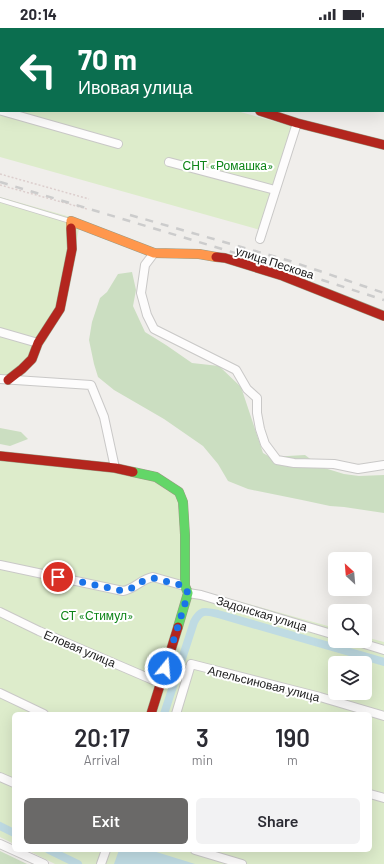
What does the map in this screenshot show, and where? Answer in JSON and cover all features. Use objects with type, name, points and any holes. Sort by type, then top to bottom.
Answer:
[{"type":"street","points":[[5,112],[118,144]]},
{"type":"street","points":[[263,112],[297,123],[384,145]]},
{"type":"street","points":[[260,239],[297,123]]},
{"type":"street","points":[[169,162],[275,190]]},
{"type":"street","points":[[4,380],[22,369],[32,359],[38,343],[60,309],[72,248],[71,221]]},
{"type":"street","name":"улица Пескова","points":[[71,221],[154,253],[199,254],[225,258],[283,276],[384,316]]},
{"type":"street","points":[[154,253],[145,265],[141,293],[147,315],[154,329],[236,370],[247,389],[257,398],[257,413],[260,429],[265,444],[277,460],[294,463],[334,464],[358,469],[384,465]]},
{"type":"street","points":[[0,332],[38,343]]},
{"type":"street","points":[[4,380],[91,385],[104,417],[115,468]]},
{"type":"street","points":[[0,456],[115,468],[151,475],[179,492],[183,502],[186,590],[152,712]]},
{"type":"street","name":"Задонская улица","points":[[0,565],[123,591],[130,590],[148,578],[153,578],[201,595],[328,633]]},
{"type":"street","name":"Еловая улица","points":[[0,612],[160,683]]},
{"type":"street","points":[[372,646],[384,650]]},
{"type":"street","name":"Апельсиновая улица","points":[[177,712],[191,664],[320,697],[371,712]]},
{"type":"street","points":[[0,693],[40,712]]},
{"type":"street","name":"Апельсиновая улица","points":[[372,712],[384,716]]},
{"type":"street","points":[[0,777],[12,782]]},
{"type":"street","points":[[372,795],[384,798]]},
{"type":"street","points":[[0,844],[12,849]]},
{"type":"street","points":[[18,852],[44,864]]},
{"type":"street","points":[[101,864],[105,852]]},
{"type":"street","points":[[202,852],[242,864]]},
{"type":"lane","points":[[0,200],[71,221]]},
{"type":"path","points":[[0,174],[89,199]]},
{"type":"path","points":[[0,185],[87,209]]},
{"type":"green space","name":"СНТ «Ромашка»","points":[[0,112],[241,112],[295,127],[264,231],[0,157]]},
{"type":"green space","points":[[0,197],[81,220],[62,309],[46,341],[24,363],[2,378],[0,377]]},
{"type":"green space","points":[[132,272],[136,290],[133,306],[145,332],[192,363],[219,366],[241,387],[263,453],[270,457],[305,455],[321,467],[344,474],[359,476],[384,475],[384,513],[330,506],[248,489],[228,481],[218,464],[203,446],[164,419],[114,390],[98,377],[89,340],[92,322],[100,298],[107,292],[118,274]]},
{"type":"green space","points":[[0,428],[21,432],[28,439],[10,446],[0,444]]},
{"type":"green space","name":"СТ «Стимул»","points":[[0,453],[70,461],[167,483],[181,495],[187,579],[191,588],[328,626],[328,648],[372,648],[372,639],[384,642],[384,864],[55,864],[31,852],[372,852],[372,712],[12,712],[12,843],[0,837]]},
{"type":"green space","points":[[0,851],[27,864],[0,864]]},
{"type":"water","points":[[118,852],[156,852],[195,864],[114,864]]},
{"type":"waterway","points":[[165,712],[194,622],[199,615],[204,612],[218,614],[384,662]]},
{"type":"waterway","points":[[0,826],[12,832]]},
{"type":"waterway","points":[[53,852],[78,864]]},
{"type":"railway","points":[[0,182],[285,268],[384,300]]},
{"type":"railway","points":[[130,215],[290,261],[384,293]]},
{"type":"traffic: fast","points":[[133,472],[156,477],[179,492],[183,502],[185,535],[185,586],[188,593],[178,627]]},
{"type":"traffic: slow","points":[[71,228],[71,221],[154,253],[199,254],[216,257]]},
{"type":"traffic: jam","points":[[263,112],[297,123],[384,145]]},
{"type":"traffic: jam","points":[[8,380],[32,359],[38,343],[60,309],[72,249],[71,228]]},
{"type":"traffic: jam","points":[[216,257],[225,258],[283,276],[384,316]]},
{"type":"traffic: jam","points":[[0,456],[115,468],[133,472]]},
{"type":"traffic: jam","points":[[152,712],[178,627]]},
{"type":"route","points":[[58,577],[123,591],[130,590],[148,578],[159,579],[185,586],[188,594],[165,668]]}]
